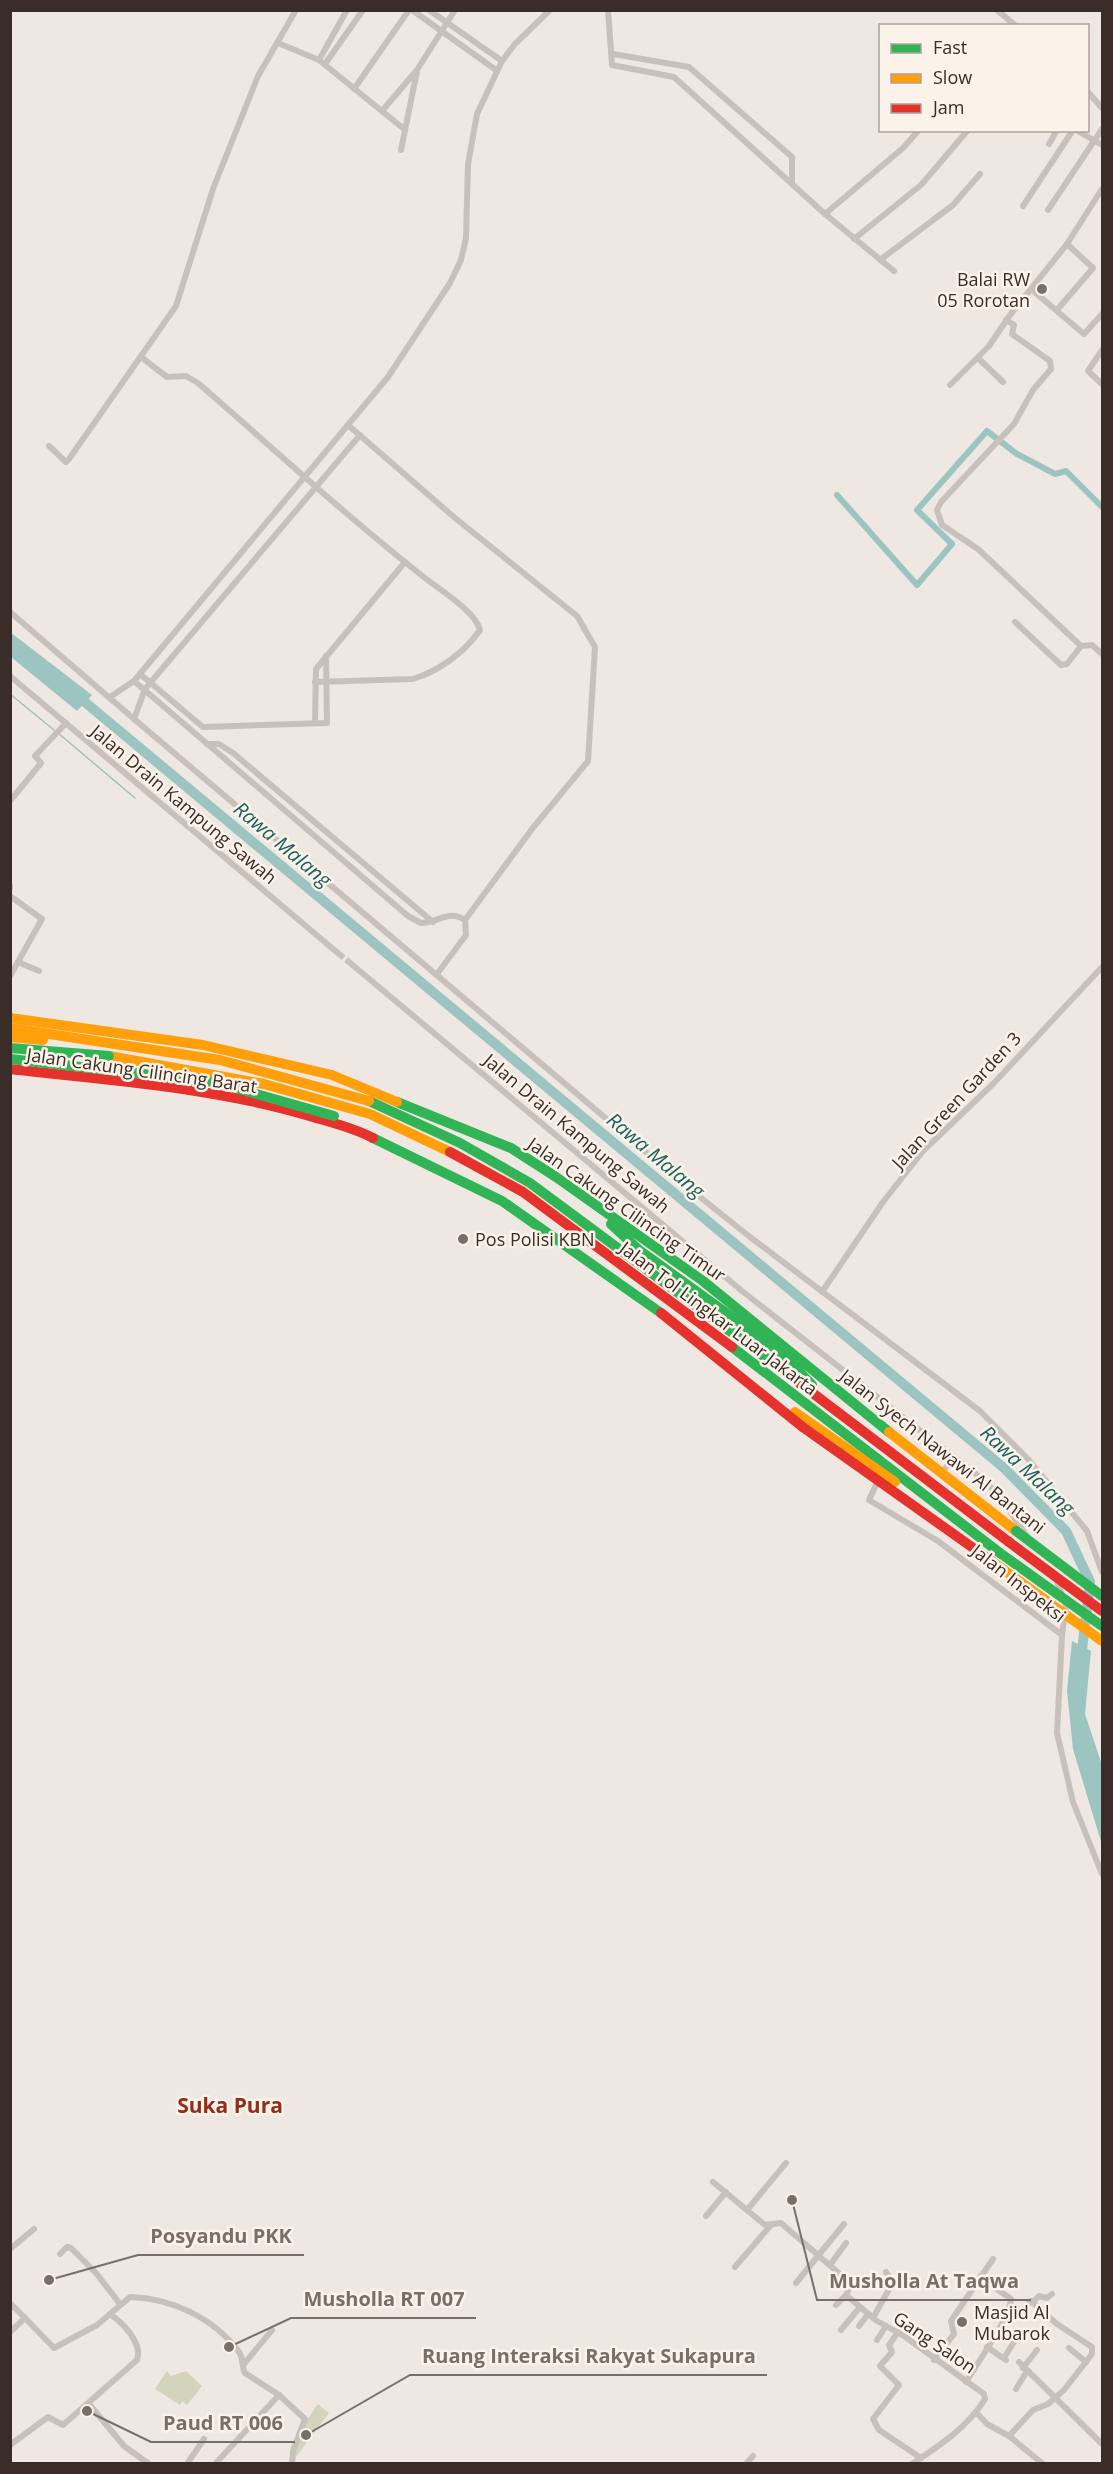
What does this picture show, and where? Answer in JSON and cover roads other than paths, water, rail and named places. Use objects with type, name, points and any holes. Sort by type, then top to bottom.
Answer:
[{"type":"highway","name":"Jalan Cakung Cilincing Timur","points":[[10,1018],[203,1045],[332,1075],[511,1148],[703,1281],[765,1330]]},
{"type":"highway","points":[[10,1026],[71,1026],[84,1036],[85,1051],[77,1071],[69,1077]]},
{"type":"highway","points":[[10,1026],[109,1050]]},
{"type":"highway","points":[[114,1083],[108,1055],[120,1033]]},
{"type":"highway","points":[[10,1037],[109,1050]]},
{"type":"highway","points":[[10,1048],[109,1050]]},
{"type":"highway","name":"Jalan Tol Lingkar Luar Jakarta","points":[[109,1050],[220,1060],[271,1072],[369,1101],[460,1143],[530,1183],[1102,1611]]},
{"type":"highway","name":"Jalan Tol Lingkar Luar Jakarta","points":[[109,1050],[264,1084],[370,1114],[488,1171],[523,1192],[698,1321],[915,1490],[1102,1626]]},
{"type":"highway","points":[[10,1059],[214,1082],[334,1116],[359,1131]]},
{"type":"highway","name":"Jalan Cakung Cilincing Barat","points":[[10,1069],[114,1083],[192,1090],[239,1098],[359,1131],[520,1212],[768,1394]]},
{"type":"highway","points":[[586,1200],[639,1250],[779,1351],[835,1409]]},
{"type":"highway","name":"Jalan Syech Nawawi Al Bantani","points":[[765,1330],[941,1473],[1102,1596]]},
{"type":"highway","points":[[768,1394],[903,1487],[915,1490]]},
{"type":"highway","points":[[768,1394],[804,1428],[1102,1641]]},
{"type":"street","points":[[50,446],[66,462],[176,306],[213,189],[258,76],[296,10]]},
{"type":"street","points":[[322,62],[347,10]]},
{"type":"street","points":[[322,62],[363,10]]},
{"type":"street","points":[[354,88],[411,10],[496,70]]},
{"type":"street","points":[[429,10],[502,61]]},
{"type":"street","points":[[382,111],[417,70],[455,10]]},
{"type":"street","points":[[110,697],[134,681],[388,377],[450,283],[461,260],[469,212],[470,142],[477,114],[502,61],[515,44],[550,10]]},
{"type":"street","points":[[608,10],[612,65],[674,77],[825,214],[894,271]]},
{"type":"street","points":[[997,10],[1014,24]]},
{"type":"street","points":[[278,43],[322,62],[404,129]]},
{"type":"street","points":[[613,54],[689,67],[792,157],[792,182]]},
{"type":"street","points":[[674,77],[676,65]]},
{"type":"street","points":[[401,150],[417,70]]},
{"type":"street","points":[[1089,93],[1102,108]]},
{"type":"street","points":[[1048,210],[1093,139],[1102,129]]},
{"type":"street","points":[[825,214],[903,148],[917,132]]},
{"type":"street","points":[[855,239],[921,185],[966,132]]},
{"type":"street","points":[[1049,144],[1056,132]]},
{"type":"street","points":[[1023,206],[1073,132]]},
{"type":"street","points":[[1078,132],[1102,145]]},
{"type":"street","points":[[880,260],[953,206],[980,174]]},
{"type":"street","points":[[950,385],[978,358],[1067,244],[1102,189]]},
{"type":"street","points":[[1096,198],[1102,204]]},
{"type":"street","points":[[1057,310],[1093,268],[1067,244]]},
{"type":"street","points":[[1031,289],[1084,334],[1102,314]]},
{"type":"street","points":[[1006,320],[1014,325],[1012,334],[1050,360],[1052,365],[1014,424],[941,502],[937,510],[939,521],[955,536],[978,549],[1081,646]]},
{"type":"street","points":[[1102,350],[1088,371],[1102,384]]},
{"type":"street","points":[[141,357],[167,377],[186,376],[198,383],[405,562],[468,612],[479,624],[480,630],[466,647],[428,674],[413,679],[315,682]]},
{"type":"street","points":[[978,358],[1003,382]]},
{"type":"street","points":[[347,426],[582,622],[595,646],[588,761],[532,829],[465,920],[466,935],[437,974]]},
{"type":"street","points":[[134,719],[145,689],[150,682],[359,435]]},
{"type":"street","points":[[315,723],[316,669],[405,562]]},
{"type":"street","points":[[10,612],[689,1188],[822,1292],[964,1397],[1009,1439],[1087,1531],[1102,1572]]},
{"type":"street","points":[[1015,622],[1061,665],[1067,664],[1081,646],[1092,645],[1102,654]]},
{"type":"street","points":[[140,674],[203,727],[315,723],[328,721],[326,656]]},
{"type":"street","name":"Jalan Drain Kampung Sawah","points":[[10,676],[339,954]]},
{"type":"street","points":[[134,681],[408,916],[421,923],[452,915],[465,920]]},
{"type":"street","points":[[10,801],[41,763],[35,756],[66,723]]},
{"type":"street","points":[[206,744],[219,744],[233,753],[432,922]]},
{"type":"street","points":[[10,896],[42,919],[10,976]]},
{"type":"street","points":[[18,962],[39,971]]},
{"type":"street","name":"Jalan Drain Kampung Sawah","points":[[349,962],[742,1292],[955,1457],[996,1492],[1061,1588],[1066,1605],[1062,1635]]},
{"type":"street","name":"Jalan Green Garden 3","points":[[822,1292],[883,1202],[923,1151],[993,1084],[1102,967]]},
{"type":"street","points":[[941,1473],[955,1457]]},
{"type":"street","name":"Jalan Inspeksi","points":[[878,1481],[869,1500],[938,1541],[1062,1635],[1057,1733],[1073,1802],[1102,1875]]},
{"type":"street","points":[[747,2210],[786,2163]]},
{"type":"street","name":"Gang Salon","points":[[713,2181],[765,2226],[781,2223],[850,2284],[846,2295],[860,2307],[986,2397],[976,2412]]},
{"type":"street","points":[[705,2216],[726,2192]]},
{"type":"street","points":[[796,2283],[844,2224]]},
{"type":"street","points":[[735,2267],[760,2241],[771,2225]]},
{"type":"street","points":[[10,2249],[34,2229]]},
{"type":"street","points":[[830,2265],[846,2243]]},
{"type":"street","points":[[60,2254],[67,2247],[71,2248],[96,2273],[120,2304]]},
{"type":"street","points":[[934,2360],[954,2334],[951,2321],[993,2259]]},
{"type":"street","points":[[859,2326],[871,2316],[893,2282],[886,2272]]},
{"type":"street","points":[[966,2382],[999,2330],[1011,2299],[980,2277]]},
{"type":"street","points":[[1010,2305],[1022,2311],[1029,2302],[1041,2296],[1047,2298],[1052,2294]]},
{"type":"street","points":[[836,2305],[846,2295]]},
{"type":"street","points":[[10,2303],[54,2348],[78,2337],[130,2297],[151,2298],[191,2312],[216,2327],[231,2341],[244,2364],[245,2373],[279,2395],[305,2419],[293,2451],[292,2463]]},
{"type":"street","points":[[1009,2436],[1034,2410],[1056,2397],[1092,2354],[1092,2347],[1057,2324],[1033,2302]]},
{"type":"street","points":[[841,2330],[860,2307]]},
{"type":"street","points":[[10,2445],[48,2417],[63,2425],[138,2359],[134,2338],[110,2314]]},
{"type":"street","points":[[10,2332],[27,2319]]},
{"type":"street","points":[[877,2340],[886,2326]]},
{"type":"street","points":[[244,2364],[272,2330]]},
{"type":"street","points":[[898,2332],[889,2345],[892,2352],[880,2366],[899,2385],[873,2420],[879,2430],[921,2458]]},
{"type":"street","points":[[987,2347],[1005,2359],[1014,2342]]},
{"type":"street","points":[[1069,2348],[1086,2362]]},
{"type":"street","points":[[1016,2389],[1023,2367],[1036,2350]]},
{"type":"street","points":[[1023,2367],[1102,2444]]},
{"type":"street","points":[[215,2463],[279,2395]]},
{"type":"street","points":[[89,2404],[124,2446],[150,2463]]},
{"type":"street","points":[[912,2463],[962,2427],[976,2412],[991,2427],[1009,2436],[1043,2463]]},
{"type":"street","points":[[187,2463],[204,2439]]},
{"type":"street","points":[[746,2463],[753,2456]]},
{"type":"water","points":[[10,632],[92,695],[77,711],[11,657]]},
{"type":"water","points":[[1072,1641],[1091,1651],[1085,1714],[1102,1765],[1102,1845],[1073,1749],[1067,1691]]},
{"type":"waterway","points":[[837,495],[917,585],[952,544],[917,510],[987,431],[1017,454],[1055,474],[1066,471],[1102,507]]},
{"type":"waterway","name":"Rawa Malang","points":[[74,693],[1004,1468],[1066,1531],[1090,1582],[1081,1659]]},
{"type":"waterway","points":[[10,694],[54,730]]},
{"type":"waterway","points":[[58,733],[135,798]]},
{"type":"tunnel","points":[[339,954],[349,962]]},
{"type":"place","name":"Balai RW 05 Rorotan","points":[[1042,289]]},
{"type":"place","name":"Pos Polisi KBN","points":[[463,1239]]},
{"type":"place","name":"Musholla At Taqwa","points":[[792,2200]]},
{"type":"place","name":"Posyandu PKK","points":[[49,2280]]},
{"type":"place","name":"Masjid Al Mubarok","points":[[962,2322]]},
{"type":"place","name":"Musholla RT 007","points":[[229,2347]]},
{"type":"place","name":"Paud RT 006","points":[[87,2411]]},
{"type":"place","name":"Ruang Interaksi Rakyat Sukapura","points":[[306,2435]]},
{"type":"district","name":"Suka Pura","points":[[230,2105]]}]
